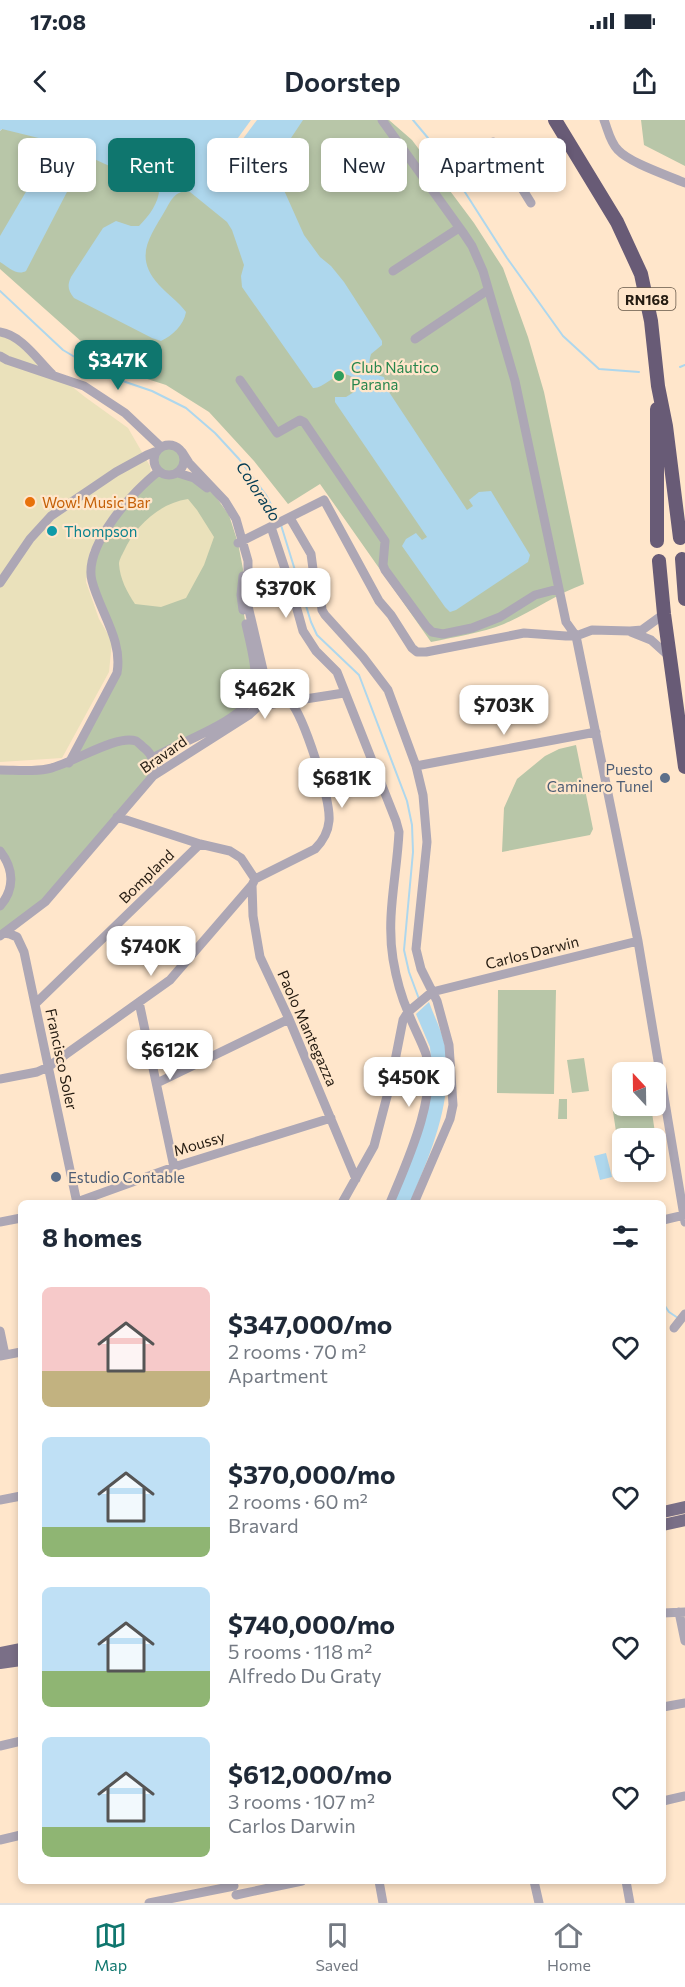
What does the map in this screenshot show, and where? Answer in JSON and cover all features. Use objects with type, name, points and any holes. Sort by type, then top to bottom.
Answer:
[{"type":"highway","name":"RN168","points":[[555,120],[617,222],[636,262],[648,302],[658,386],[657,541]]},
{"type":"highway","name":"RN168","points":[[658,386],[666,426],[680,538]]},
{"type":"highway","points":[[682,559],[685,598]]},
{"type":"highway","points":[[659,561],[685,767]]},
{"type":"main road","points":[[666,1511],[685,1507]]},
{"type":"main road","points":[[666,1524],[685,1520]]},
{"type":"main road","points":[[0,1653],[18,1650]]},
{"type":"main road","points":[[0,1664],[18,1661]]},
{"type":"street","points":[[382,120],[472,246],[483,271],[515,381],[558,589],[566,622],[576,636],[638,940],[685,1218],[666,1220]]},
{"type":"street","points":[[604,120],[610,138],[618,150],[629,158],[685,183]]},
{"type":"street","points":[[524,192],[531,203]]},
{"type":"street","points":[[393,271],[459,228]]},
{"type":"street","points":[[415,339],[488,290]]},
{"type":"street","points":[[0,332],[9,334],[20,342],[52,374]]},
{"type":"street","points":[[0,356],[84,386],[100,395],[125,413],[159,449]]},
{"type":"street","points":[[240,380],[277,433],[296,421],[304,422],[385,541],[383,565],[385,570],[432,632],[443,634],[472,628],[500,617],[535,595],[558,589]]},
{"type":"street","points":[[0,583],[30,539],[51,516],[88,489],[134,461],[159,449],[168,445],[176,446],[182,452],[184,463],[178,473],[165,474],[159,471],[154,463],[159,449]]},
{"type":"street","name":"Bravard","points":[[2,935],[45,902],[153,776],[249,716],[266,699],[268,691],[248,606],[249,569],[231,510],[182,452]]},
{"type":"street","points":[[134,461],[150,466],[152,473],[149,479]]},
{"type":"street","points":[[69,763],[117,673],[119,661],[115,640],[92,580],[93,554],[125,504],[159,471]]},
{"type":"street","name":"Bravard","points":[[153,758],[237,714],[248,704],[254,692],[255,681],[242,602],[243,568],[240,542],[229,515],[216,497],[199,481],[178,473]]},
{"type":"street","points":[[240,542],[324,500],[379,601],[417,652],[524,633],[576,636],[592,630],[630,632],[642,630],[664,614]]},
{"type":"street","points":[[290,518],[311,554],[313,569],[319,580],[322,610],[388,690],[416,766],[424,805],[426,842],[416,949],[430,993],[437,1001],[449,1045],[453,1105],[450,1119],[415,1200]]},
{"type":"street","points":[[271,527],[303,631],[316,651],[337,672],[399,832],[390,902],[393,960],[428,1064],[426,1097],[412,1148],[391,1200]]},
{"type":"street","points":[[630,632],[651,640],[671,658]]},
{"type":"street","points":[[260,706],[344,693]]},
{"type":"street","points":[[0,1079],[37,1072],[48,1067],[170,980],[253,882],[322,843],[329,820],[329,808],[312,750],[295,707],[290,701]]},
{"type":"street","points":[[416,766],[596,732]]},
{"type":"street","points":[[0,770],[45,770],[69,763],[108,744],[125,740],[137,741],[148,750],[153,758],[153,776]]},
{"type":"street","points":[[117,817],[200,844],[230,851],[241,858],[253,882]]},
{"type":"street","name":"Bompland","points":[[35,1004],[200,844]]},
{"type":"street","points":[[0,906],[10,893],[12,885],[11,876],[2,854]]},
{"type":"street","name":"Paolo Mantegazza","points":[[253,882],[253,916],[260,957],[289,1019],[356,1179]]},
{"type":"street","points":[[232,908],[244,909],[253,916]]},
{"type":"street","name":"Francisco Soler","points":[[2,935],[14,934],[21,941],[77,1200]]},
{"type":"street","name":"Carlos Darwin","points":[[430,993],[638,940]]},
{"type":"street","points":[[344,1200],[374,1146],[403,1020],[410,1009],[430,993]]},
{"type":"street","points":[[139,1002],[174,1167]]},
{"type":"street","points":[[157,1083],[289,1019]]},
{"type":"street","name":"Moussy","points":[[83,1200],[174,1167],[331,1118]]},
{"type":"street","points":[[0,1222],[18,1219]]},
{"type":"street","points":[[674,1328],[685,1314]]},
{"type":"street","points":[[0,1331],[2,1356],[18,1353]]},
{"type":"street","points":[[0,1500],[18,1497]]},
{"type":"street","points":[[666,1613],[682,1612],[685,1641]]},
{"type":"street","points":[[666,1706],[685,1702]]},
{"type":"street","points":[[0,1746],[18,1743]]},
{"type":"street","points":[[666,1800],[685,1796]]},
{"type":"street","points":[[0,1840],[18,1836]]},
{"type":"street","points":[[150,1903],[277,1884]]},
{"type":"street","points":[[379,1884],[383,1903]]},
{"type":"street","points":[[535,1884],[538,1903]]},
{"type":"street","points":[[627,1884],[630,1903]]},
{"type":"green space","name":"Club Náutico Parana","points":[[11,120],[389,120],[419,149],[419,192],[451,192],[503,268],[528,337],[544,392],[584,584],[504,624],[431,642],[320,484],[288,504],[254,461],[209,412],[166,385],[110,367],[0,269],[0,131]]},
{"type":"green space","points":[[641,120],[685,120],[685,166],[644,145]]},
{"type":"green space","points":[[169,445],[178,449],[182,456],[184,463],[178,472],[199,481],[216,497],[229,515],[238,543],[243,569],[242,602],[255,681],[248,704],[153,758],[153,776],[45,902],[0,936],[0,906],[12,885],[0,851],[0,770],[69,763],[119,661],[91,568],[106,531],[157,469],[155,457],[158,451]]},
{"type":"green space","points":[[576,745],[593,829],[590,835],[502,852],[504,808],[517,779],[545,756],[559,749]]},
{"type":"green space","points":[[498,990],[556,990],[554,1094],[497,1093]]},
{"type":"green space","points":[[584,1058],[589,1091],[572,1093],[567,1060]]},
{"type":"green space","points":[[559,1099],[567,1099],[567,1119],[558,1119]]},
{"type":"green space","points":[[614,1116],[653,1116],[654,1128],[615,1128]]},
{"type":"sand","name":"Thompson","points":[[0,329],[128,428],[150,466],[151,473],[117,510],[90,551],[86,582],[99,619],[112,641],[109,672],[62,758],[0,762]]},
{"type":"sand","points":[[188,499],[214,537],[204,565],[186,598],[161,607],[135,604],[121,575],[119,564],[122,554],[135,533],[150,517],[168,505]]},
{"type":"water","points":[[0,120],[303,120],[291,138],[207,138],[207,192],[285,192],[304,235],[320,257],[344,282],[382,341],[382,345],[371,354],[369,363],[371,369],[384,377],[387,389],[467,510],[473,506],[469,500],[479,492],[491,491],[530,555],[528,562],[456,610],[450,612],[445,607],[402,546],[406,539],[416,533],[422,540],[427,537],[335,402],[335,397],[346,397],[354,392],[353,378],[343,374],[313,388],[242,287],[241,276],[244,265],[227,222],[190,192],[195,192],[195,138],[108,138],[108,165],[96,160],[96,138],[39,138],[2,129],[0,131]]},
{"type":"water","points":[[26,192],[67,192],[26,271],[16,272],[0,262],[0,236]]},
{"type":"water","points":[[182,192],[170,201],[154,229],[147,247],[147,265],[159,285],[186,312],[180,326],[161,341],[74,298],[69,288],[71,277],[103,228],[116,221],[139,226],[155,205],[159,193]]},
{"type":"water","points":[[429,1002],[445,1046],[446,1086],[439,1125],[411,1200],[394,1200],[415,1149],[431,1060],[430,1047],[416,1014]]},
{"type":"water","points":[[606,1153],[612,1177],[600,1180],[594,1156]]},
{"type":"pier","points":[[251,120],[257,120],[244,138],[238,138]]},
{"type":"waterway","points":[[413,120],[428,138],[507,258],[563,336],[599,369],[639,372]]},
{"type":"waterway","name":"Colorado","points":[[0,291],[63,350],[105,375],[152,391],[186,408],[215,433],[239,459],[266,495],[279,520]]},
{"type":"waterway","points":[[680,367],[685,365]]},
{"type":"waterway","name":"Colorado","points":[[281,525],[311,622],[317,635],[359,675],[407,801],[412,825],[413,852],[404,950],[419,999]]},
{"type":"waterway","name":"Colorado","points":[[666,1308],[678,1318]]},
{"type":"place","name":"Club Náutico Parana","points":[[339,376]]},
{"type":"place","name":"Wow! Music Bar","points":[[30,502]]},
{"type":"place","name":"Thompson","points":[[52,531]]},
{"type":"place","name":"Puesto Caminero Tunel","points":[[665,778]]},
{"type":"place","name":"Estudio Contable","points":[[56,1177]]}]
